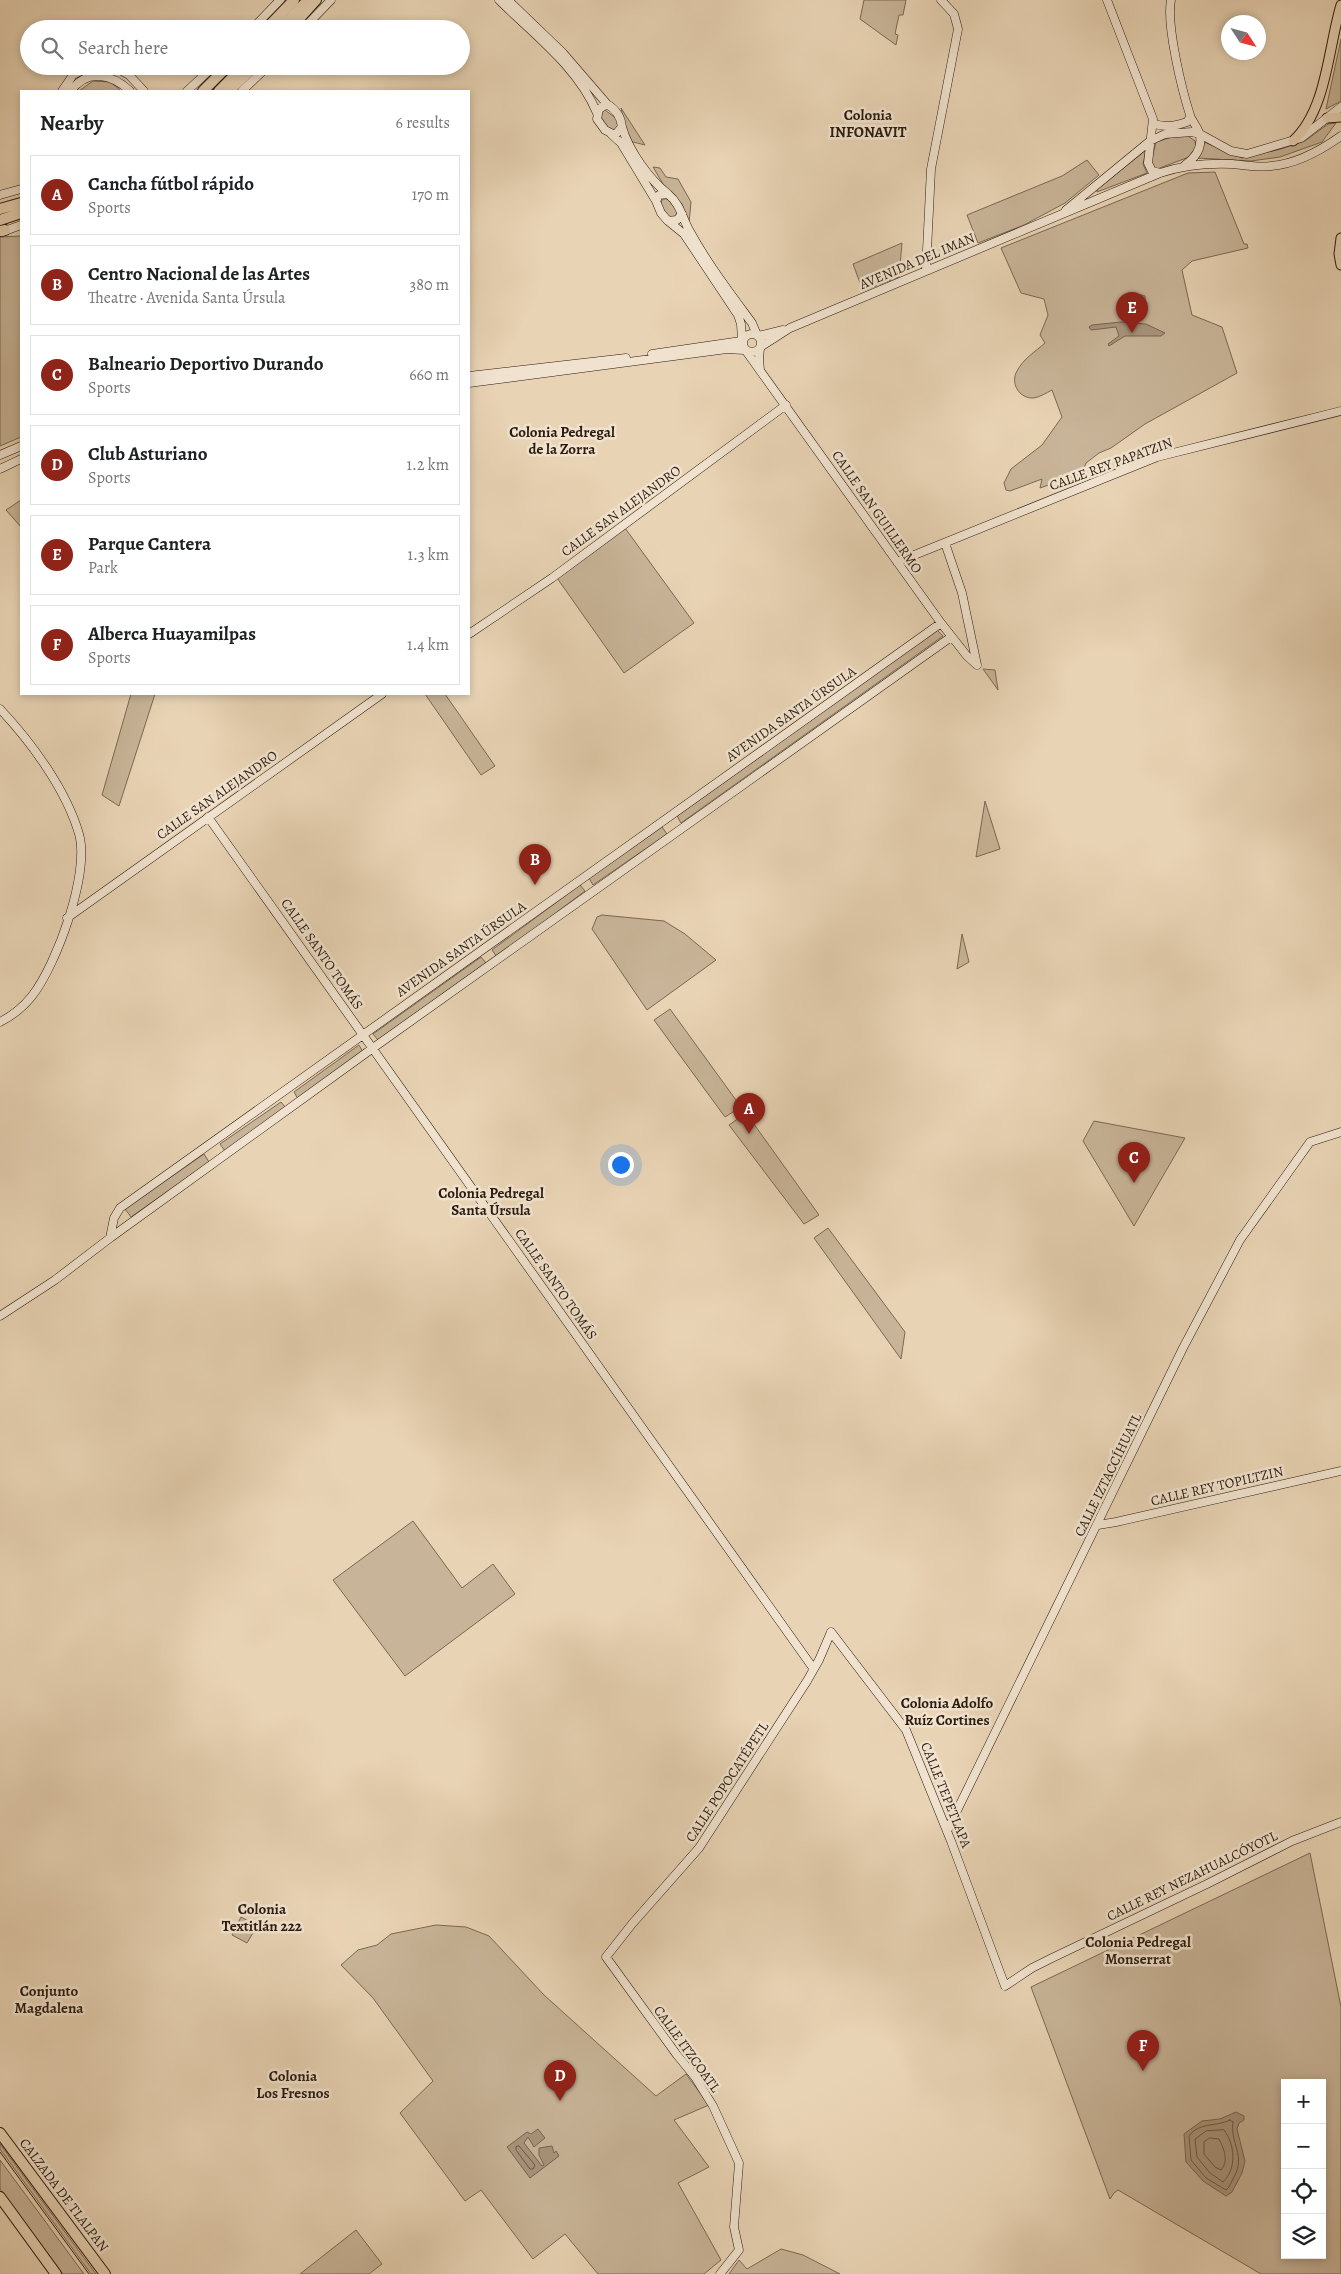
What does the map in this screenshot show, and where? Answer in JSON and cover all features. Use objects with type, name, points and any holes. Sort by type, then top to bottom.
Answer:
[{"type":"highway","points":[[275,20],[294,0]]},
{"type":"highway","points":[[281,20],[300,0]]},
{"type":"highway","points":[[289,20],[308,0]]},
{"type":"highway","points":[[298,20],[316,0]]},
{"type":"highway","points":[[204,90],[219,75]]},
{"type":"highway","points":[[211,90],[227,75]]},
{"type":"highway","points":[[220,90],[235,75]]},
{"type":"highway","points":[[230,90],[246,75]]},
{"type":"highway","points":[[0,209],[20,203]]},
{"type":"highway","points":[[0,214],[20,208]]},
{"type":"highway","points":[[0,220],[20,213]]},
{"type":"highway","points":[[1,230],[20,219]]},
{"type":"highway","name":"CALZADA DE TLALPAN","points":[[0,2133],[106,2274]]},
{"type":"highway","points":[[0,2197],[56,2274]]},
{"type":"main road","points":[[1293,140],[1306,128],[1318,104],[1341,6]]},
{"type":"main road","points":[[1327,118],[1341,117]]},
{"type":"main road","points":[[1341,238],[1339,254],[1341,265]]},
{"type":"street","points":[[261,20],[280,0]]},
{"type":"street","points":[[312,20],[331,0]]},
{"type":"street","points":[[499,0],[510,6],[563,54],[618,114],[630,146],[657,186],[674,199],[689,230],[752,323],[762,341],[759,360],[760,370]]},
{"type":"street","points":[[926,271],[931,169],[958,29],[954,14],[941,0]]},
{"type":"street","points":[[1107,0],[1136,72],[1153,123],[1148,165],[1152,171],[1160,174]]},
{"type":"street","points":[[1171,0],[1171,29],[1190,117],[1200,134],[1200,144],[1196,155],[1183,166]]},
{"type":"street","points":[[510,6],[575,77],[590,98],[600,125],[610,134],[618,133],[622,127]]},
{"type":"street","points":[[63,90],[73,75]]},
{"type":"street","points":[[72,90],[84,79],[100,75],[115,79],[129,90]]},
{"type":"street","points":[[129,75],[143,90]]},
{"type":"street","points":[[188,90],[204,75]]},
{"type":"street","points":[[243,90],[260,75]]},
{"type":"street","points":[[248,90],[254,81]]},
{"type":"street","points":[[596,113],[601,106],[607,104]]},
{"type":"street","name":"AVENIDA DEL IMAN","points":[[1059,216],[1150,141],[1165,134],[1176,132],[1200,134],[1231,151],[1241,154],[1293,140],[1309,133],[1341,107]]},
{"type":"street","points":[[1153,123],[1161,127],[1183,124],[1190,117]]},
{"type":"street","name":"CALLE SAN GUILLERMO","points":[[610,134],[621,143],[661,212],[668,221],[684,234],[738,315],[745,351],[786,405],[941,623],[977,665],[962,593],[945,543]]},
{"type":"street","name":"AVENIDA DEL IMAN","points":[[742,340],[785,330],[1183,166],[1215,163],[1264,167],[1278,165],[1302,158],[1341,136]]},
{"type":"street","points":[[12,192],[20,183]]},
{"type":"street","points":[[1096,185],[1093,193],[1096,198],[1100,199]]},
{"type":"street","points":[[0,195],[20,189]]},
{"type":"street","points":[[656,201],[662,194],[668,194]]},
{"type":"street","points":[[668,221],[677,220],[682,214]]},
{"type":"street","points":[[1,230],[20,225]]},
{"type":"street","name":"AVENIDA DEL IMAN","points":[[761,347],[785,330]]},
{"type":"street","points":[[470,376],[621,358],[742,340]]},
{"type":"street","points":[[470,382],[727,349],[753,351],[761,347]]},
{"type":"street","name":"CALLE SAN ALEJANDRO","points":[[470,633],[552,578],[786,405]]},
{"type":"street","name":"CALLE REY PAPATZIN","points":[[897,562],[1157,458],[1341,411]]},
{"type":"street","points":[[0,455],[20,446]]},
{"type":"street","points":[[0,470],[20,460]]},
{"type":"street","name":"AVENIDA SANTA ÚRSULA","points":[[110,1238],[114,1218],[120,1208],[364,1035],[632,841],[941,623]]},
{"type":"street","name":"AVENIDA SANTA ÚRSULA","points":[[0,1316],[55,1280],[110,1238],[373,1048],[951,636]]},
{"type":"street","name":"CALLE SAN ALEJANDRO","points":[[68,918],[381,695]]},
{"type":"street","points":[[0,708],[36,752],[67,803],[79,834],[81,862],[78,882],[59,949],[32,996],[11,1016],[0,1022]]},
{"type":"street","name":"CALLE SANTO TOMÁS","points":[[208,817],[813,1668]]},
{"type":"street","name":"CALLE IZTACCÍHUATL","points":[[947,1831],[1183,1348],[1240,1240],[1310,1142],[1341,1132]]},
{"type":"street","name":"CALLE REY TOPILTZIN","points":[[1098,1525],[1341,1470]]},
{"type":"street","name":"CALLE POPOCATÉPETL","points":[[606,1957],[632,1924],[699,1848],[813,1668],[831,1632]]},
{"type":"street","name":"CALLE TEPETLAPA","points":[[831,1632],[906,1730],[947,1831],[1005,1986]]},
{"type":"street","name":"CALLE REY NEZAHUALCÓYOTL","points":[[1005,1986],[1032,1968],[1213,1881],[1292,1840],[1341,1822]]},
{"type":"street","name":"CALLE ITZCOATL","points":[[606,1957],[676,2055],[695,2077],[713,2106],[739,2163],[734,2227],[739,2250],[720,2274]]},
{"type":"shaded area","points":[[864,0],[906,0],[903,15],[899,15],[895,34],[898,35],[896,45],[860,19]]},
{"type":"shaded area","points":[[1341,39],[1341,101],[1326,109]]},
{"type":"shaded area","points":[[93,81],[111,82],[120,90],[80,90]]},
{"type":"shaded area","points":[[621,108],[645,145],[633,142],[628,137]]},
{"type":"shaded area","points":[[605,110],[617,119],[619,126],[616,130],[609,129],[603,123],[601,113]]},
{"type":"shaded area","points":[[1336,123],[1322,142],[1280,157],[1251,161],[1196,158],[1204,142],[1242,158],[1305,141],[1328,124]]},
{"type":"shaded area","points":[[1188,136],[1195,141],[1196,147],[1189,157],[1157,169],[1153,168],[1151,163],[1156,142],[1172,137]]},
{"type":"shaded area","points":[[1146,150],[1143,164],[1147,173],[1097,192],[1097,189]]},
{"type":"shaded area","points":[[1087,160],[1099,175],[1065,203],[1024,225],[978,243],[967,215],[1062,176]]},
{"type":"shaded area","points":[[653,167],[660,168],[666,177],[678,179],[691,202],[689,223],[682,204],[663,184]]},
{"type":"shaded area","points":[[1215,172],[1244,244],[1247,244],[1248,248],[1192,261],[1182,270],[1192,315],[1222,327],[1237,373],[1145,424],[1111,448],[1099,453],[1086,463],[1082,473],[1040,488],[1042,479],[1010,491],[1006,490],[1004,483],[1011,469],[1042,445],[1062,417],[1052,390],[1041,396],[1029,398],[1020,393],[1015,385],[1015,376],[1020,367],[1026,359],[1045,343],[1040,335],[1048,315],[1044,299],[1021,293],[1001,248],[1188,173]]},
{"type":"shaded area","points":[[663,199],[670,199],[679,213],[675,218],[668,215],[663,209],[660,204]]},
{"type":"shaded area","points":[[20,236],[20,437],[0,446],[0,237]]},
{"type":"shaded area","points":[[902,243],[899,277],[863,291],[853,264]]},
{"type":"shaded area","points":[[20,501],[20,526],[6,510]]},
{"type":"shaded area","points":[[625,528],[694,623],[624,673],[557,578]]},
{"type":"shaded area","points":[[937,630],[943,636],[681,823],[677,816]]},
{"type":"shaded area","points":[[983,669],[995,670],[998,690]]},
{"type":"shaded area","points":[[131,695],[155,695],[119,806],[102,795]]},
{"type":"shaded area","points":[[426,695],[446,695],[495,766],[481,775]]},
{"type":"shaded area","points":[[985,801],[1000,849],[976,857]]},
{"type":"shaded area","points":[[662,827],[667,834],[593,885],[589,878]]},
{"type":"shaded area","points":[[580,885],[585,891],[497,957],[492,950]]},
{"type":"shaded area","points":[[602,915],[664,921],[685,934],[716,960],[647,1010],[592,929],[597,917]]},
{"type":"shaded area","points":[[962,934],[969,962],[957,969]]},
{"type":"shaded area","points":[[481,957],[486,963],[378,1040],[373,1034]]},
{"type":"shaded area","points":[[670,1009],[741,1107],[725,1117],[654,1020]]},
{"type":"shaded area","points":[[359,1045],[363,1052],[298,1099],[294,1092]]},
{"type":"shaded area","points":[[281,1102],[286,1108],[225,1151],[220,1144]]},
{"type":"shaded area","points":[[746,1113],[819,1215],[804,1224],[729,1125]]},
{"type":"shaded area","points":[[1094,1121],[1185,1138],[1134,1226],[1083,1141]]},
{"type":"shaded area","points":[[204,1154],[209,1162],[131,1217],[125,1209]]},
{"type":"shaded area","points":[[828,1228],[905,1332],[901,1359],[814,1238]]},
{"type":"shaded area","points":[[413,1521],[462,1588],[493,1564],[515,1594],[405,1676],[333,1580]]},
{"type":"shaded area","points":[[1310,1853],[1341,2007],[1341,2274],[1261,2274],[1118,2190],[1110,2199],[1031,1987]]},
{"type":"shaded area","points":[[241,1917],[257,1926],[247,1943],[232,1935]]},
{"type":"shaded area","points":[[436,1925],[466,1927],[489,1936],[544,1995],[656,2096],[686,2074],[709,2105],[674,2120],[709,2167],[678,2183],[721,2260],[704,2274],[598,2274],[565,2234],[533,2259],[481,2190],[465,2201],[400,2113],[433,2081],[373,1998],[341,1965],[358,1950],[377,1945],[391,1934]]},
{"type":"shaded area","points":[[0,2144],[96,2274],[91,2274],[0,2149]]},
{"type":"shaded area","points":[[0,2160],[84,2274],[63,2274],[0,2189]]},
{"type":"shaded area","points":[[356,2230],[382,2264],[369,2274],[300,2274]]},
{"type":"shaded area","points":[[781,2249],[803,2255],[840,2274],[729,2274],[739,2260],[747,2269]]},
{"type":"water","points":[[1137,294],[1145,296],[1145,306],[1137,304],[1122,305],[1125,297]]},
{"type":"water","points":[[1121,322],[1146,324],[1165,333],[1161,336],[1125,336],[1109,346],[1108,344],[1119,336],[1116,327],[1091,330],[1089,327],[1092,325]]},
{"type":"water","points":[[1236,2112],[1244,2116],[1244,2120],[1239,2123],[1237,2129],[1245,2161],[1242,2173],[1232,2192],[1226,2196],[1203,2181],[1186,2162],[1184,2134],[1202,2121],[1220,2119]]},
{"type":"water","points":[[538,2129],[545,2138],[534,2147],[528,2137],[524,2143],[542,2166],[544,2165],[539,2155],[539,2148],[552,2146],[554,2153],[556,2151],[559,2156],[530,2178],[507,2147],[527,2132],[531,2134]]},
{"type":"tram line","points":[[0,2152],[89,2274]]},
{"type":"place","name":"Parque Cantera","points":[[1132,333]]},
{"type":"place","name":"Centro Nacional de las Artes","points":[[535,885]]},
{"type":"place","name":"Cancha fútbol rápido","points":[[749,1134]]},
{"type":"place","name":"Balneario Deportivo Durando","points":[[1134,1183]]},
{"type":"place","name":"Alberca Huayamilpas","points":[[1143,2071]]},
{"type":"place","name":"Club Asturiano","points":[[560,2101]]},
{"type":"district","name":"Colonia INFONAVIT","points":[[868,124]]},
{"type":"district","name":"Colonia Pedregal de la Zorra","points":[[562,440]]},
{"type":"district","name":"Colonia Pedregal Santa Úrsula","points":[[491,1202]]},
{"type":"district","name":"Colonia Adolfo Ruíz Cortines","points":[[947,1712]]},
{"type":"district","name":"Colonia Textitlán 222","points":[[262,1918]]},
{"type":"district","name":"Colonia Pedregal Monserrat","points":[[1138,1950]]},
{"type":"district","name":"Conjunto Magdalena","points":[[49,2000]]},
{"type":"district","name":"Colonia Los Fresnos","points":[[293,2084]]}]
